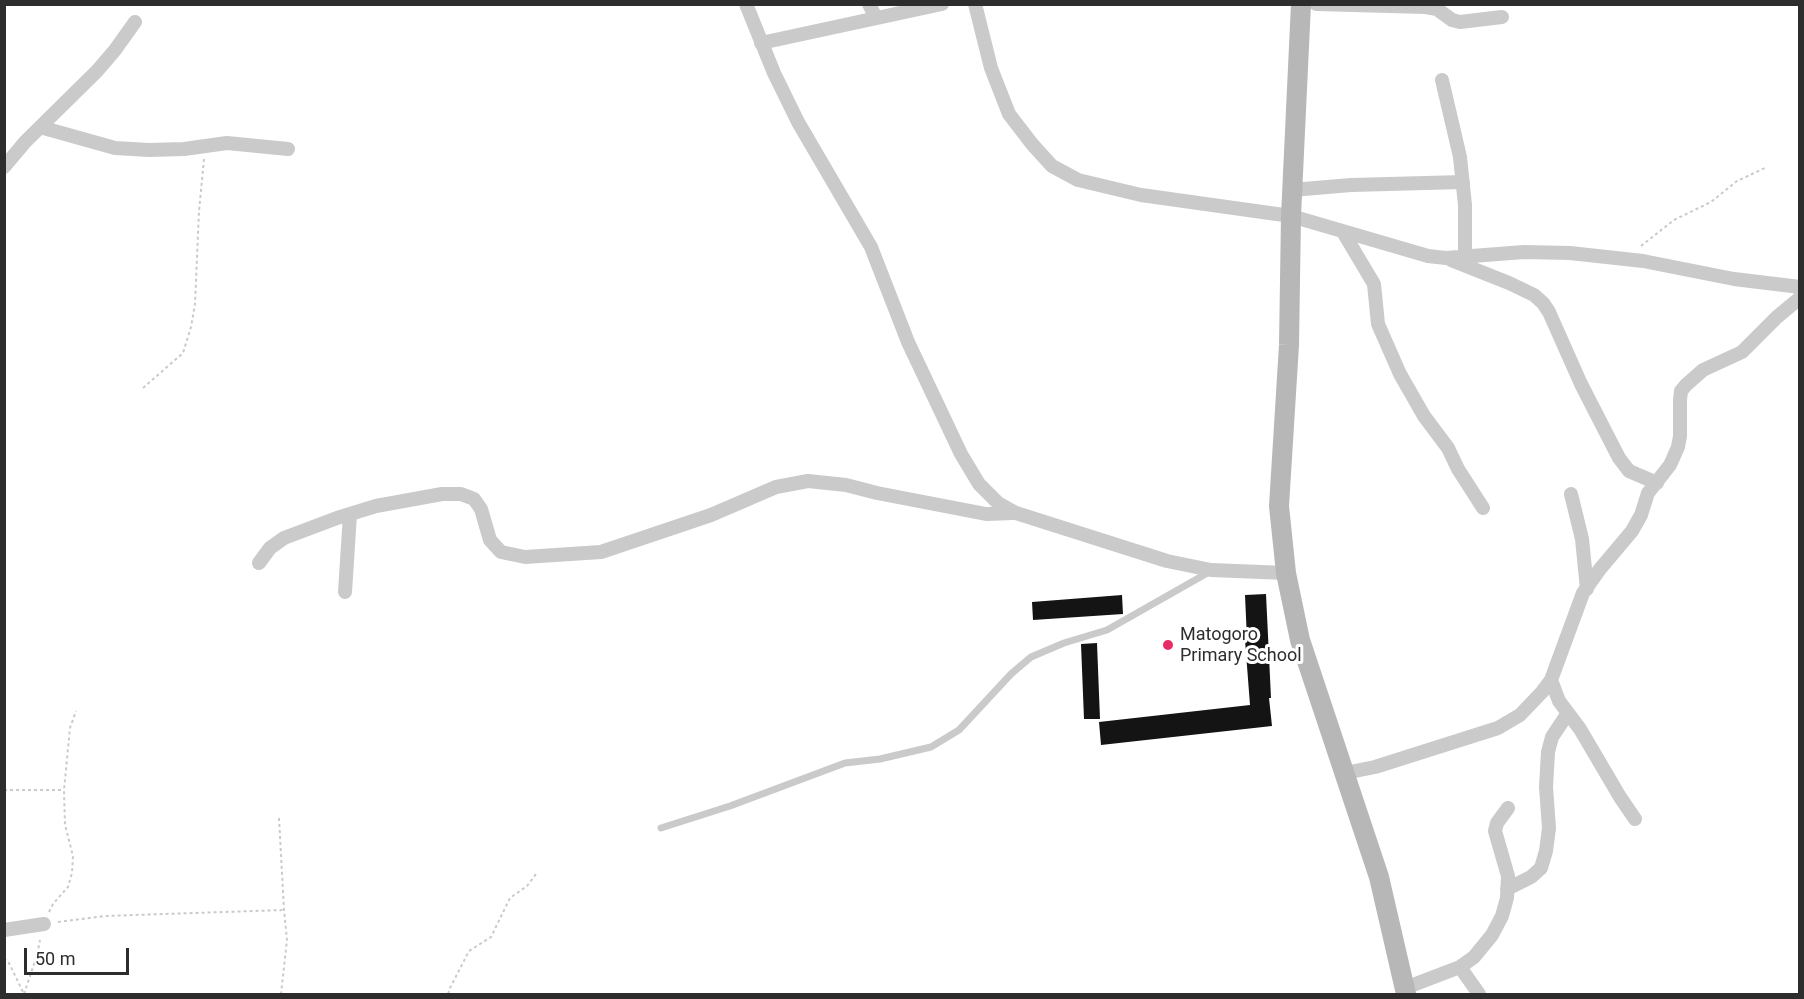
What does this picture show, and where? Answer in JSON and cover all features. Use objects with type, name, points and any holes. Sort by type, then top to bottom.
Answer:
[{"type":"street","points":[[746,4],[761,43],[798,122],[871,247],[908,342],[961,454],[979,484],[998,503],[1016,513],[1167,561],[1211,570],[1286,573]]},
{"type":"street","points":[[869,4],[876,18]]},
{"type":"street","points":[[761,43],[876,18],[900,9],[942,4]]},
{"type":"street","points":[[975,4],[991,68],[1010,114],[1052,166],[1078,180],[1141,195],[1291,216],[1415,253],[1446,258],[1534,295],[1549,312],[1581,384],[1619,458],[1629,471],[1657,483]]},
{"type":"street","points":[[1301,4],[1291,216],[1289,345],[1279,506],[1286,573],[1300,640],[1378,877],[1405,992],[1460,968],[1474,957],[1492,935],[1502,916],[1506,898],[1508,876],[1496,831],[1497,823],[1508,808]]},
{"type":"street","points":[[1316,4],[1426,7],[1437,9],[1452,20],[1460,22],[1502,17]]},
{"type":"street","points":[[4,167],[97,71],[135,22]]},
{"type":"street","points":[[1442,80],[1460,157],[1465,205],[1465,256]]},
{"type":"street","points":[[40,128],[115,148],[172,149],[235,143],[288,149]]},
{"type":"street","points":[[1292,190],[1371,184],[1463,182]]},
{"type":"street","points":[[1343,232],[1374,284],[1378,324],[1400,374],[1424,416],[1448,448],[1458,469],[1483,508]]},
{"type":"street","points":[[1446,258],[1524,252],[1570,253],[1643,261],[1734,279],[1800,287]]},
{"type":"street","points":[[1345,773],[1375,767],[1498,728],[1520,715],[1551,680],[1568,631],[1587,589],[1599,569],[1636,524],[1646,497],[1670,465],[1678,447],[1680,400],[1686,385],[1703,370],[1742,352],[1800,298]]},
{"type":"street","points":[[259,563],[270,548],[284,538],[376,506],[442,494],[461,494],[474,499],[481,509],[490,540],[501,552],[525,557],[601,552],[711,516],[776,487],[808,481],[846,485],[986,514],[1016,513]]},
{"type":"street","points":[[1571,494],[1584,547],[1587,589]]},
{"type":"street","points":[[345,592],[350,514]]},
{"type":"street","points":[[1551,680],[1559,700],[1580,729],[1635,819]]},
{"type":"street","points":[[1506,889],[1531,877],[1540,868],[1546,851],[1549,828],[1546,787],[1548,752],[1552,737],[1568,713]]},
{"type":"street","points":[[4,930],[44,924]]},
{"type":"street","points":[[1460,968],[1479,994]]},
{"type":"lane","points":[[661,828],[730,806],[845,763],[880,759],[931,747],[959,730],[1011,674],[1031,657],[1064,643],[1107,630],[1211,570]]},
{"type":"path","points":[[143,388],[183,353],[191,327],[195,304],[199,211],[206,146]]},
{"type":"path","points":[[1624,260],[1674,220],[1711,202],[1737,181],[1765,168]]},
{"type":"path","points":[[4,958],[9,963],[24,994],[44,924],[53,904],[71,880],[73,856],[65,825],[64,790],[70,728],[76,711]]},
{"type":"path","points":[[4,790],[64,790]]},
{"type":"path","points":[[279,818],[287,940],[281,994]]},
{"type":"path","points":[[448,994],[469,951],[491,937],[510,898],[527,886],[536,874]]},
{"type":"path","points":[[44,924],[105,916],[284,910]]},
{"type":"building","points":[[1266,594],[1272,726],[1101,745],[1099,722],[1250,705],[1245,640],[1247,640],[1245,595]]},
{"type":"building","points":[[1122,595],[1123,614],[1033,620],[1032,602]]},
{"type":"building","points":[[1097,643],[1100,719],[1084,719],[1081,644]]},
{"type":"place","name":"Matogoro Primary School","points":[[1168,645]]}]
